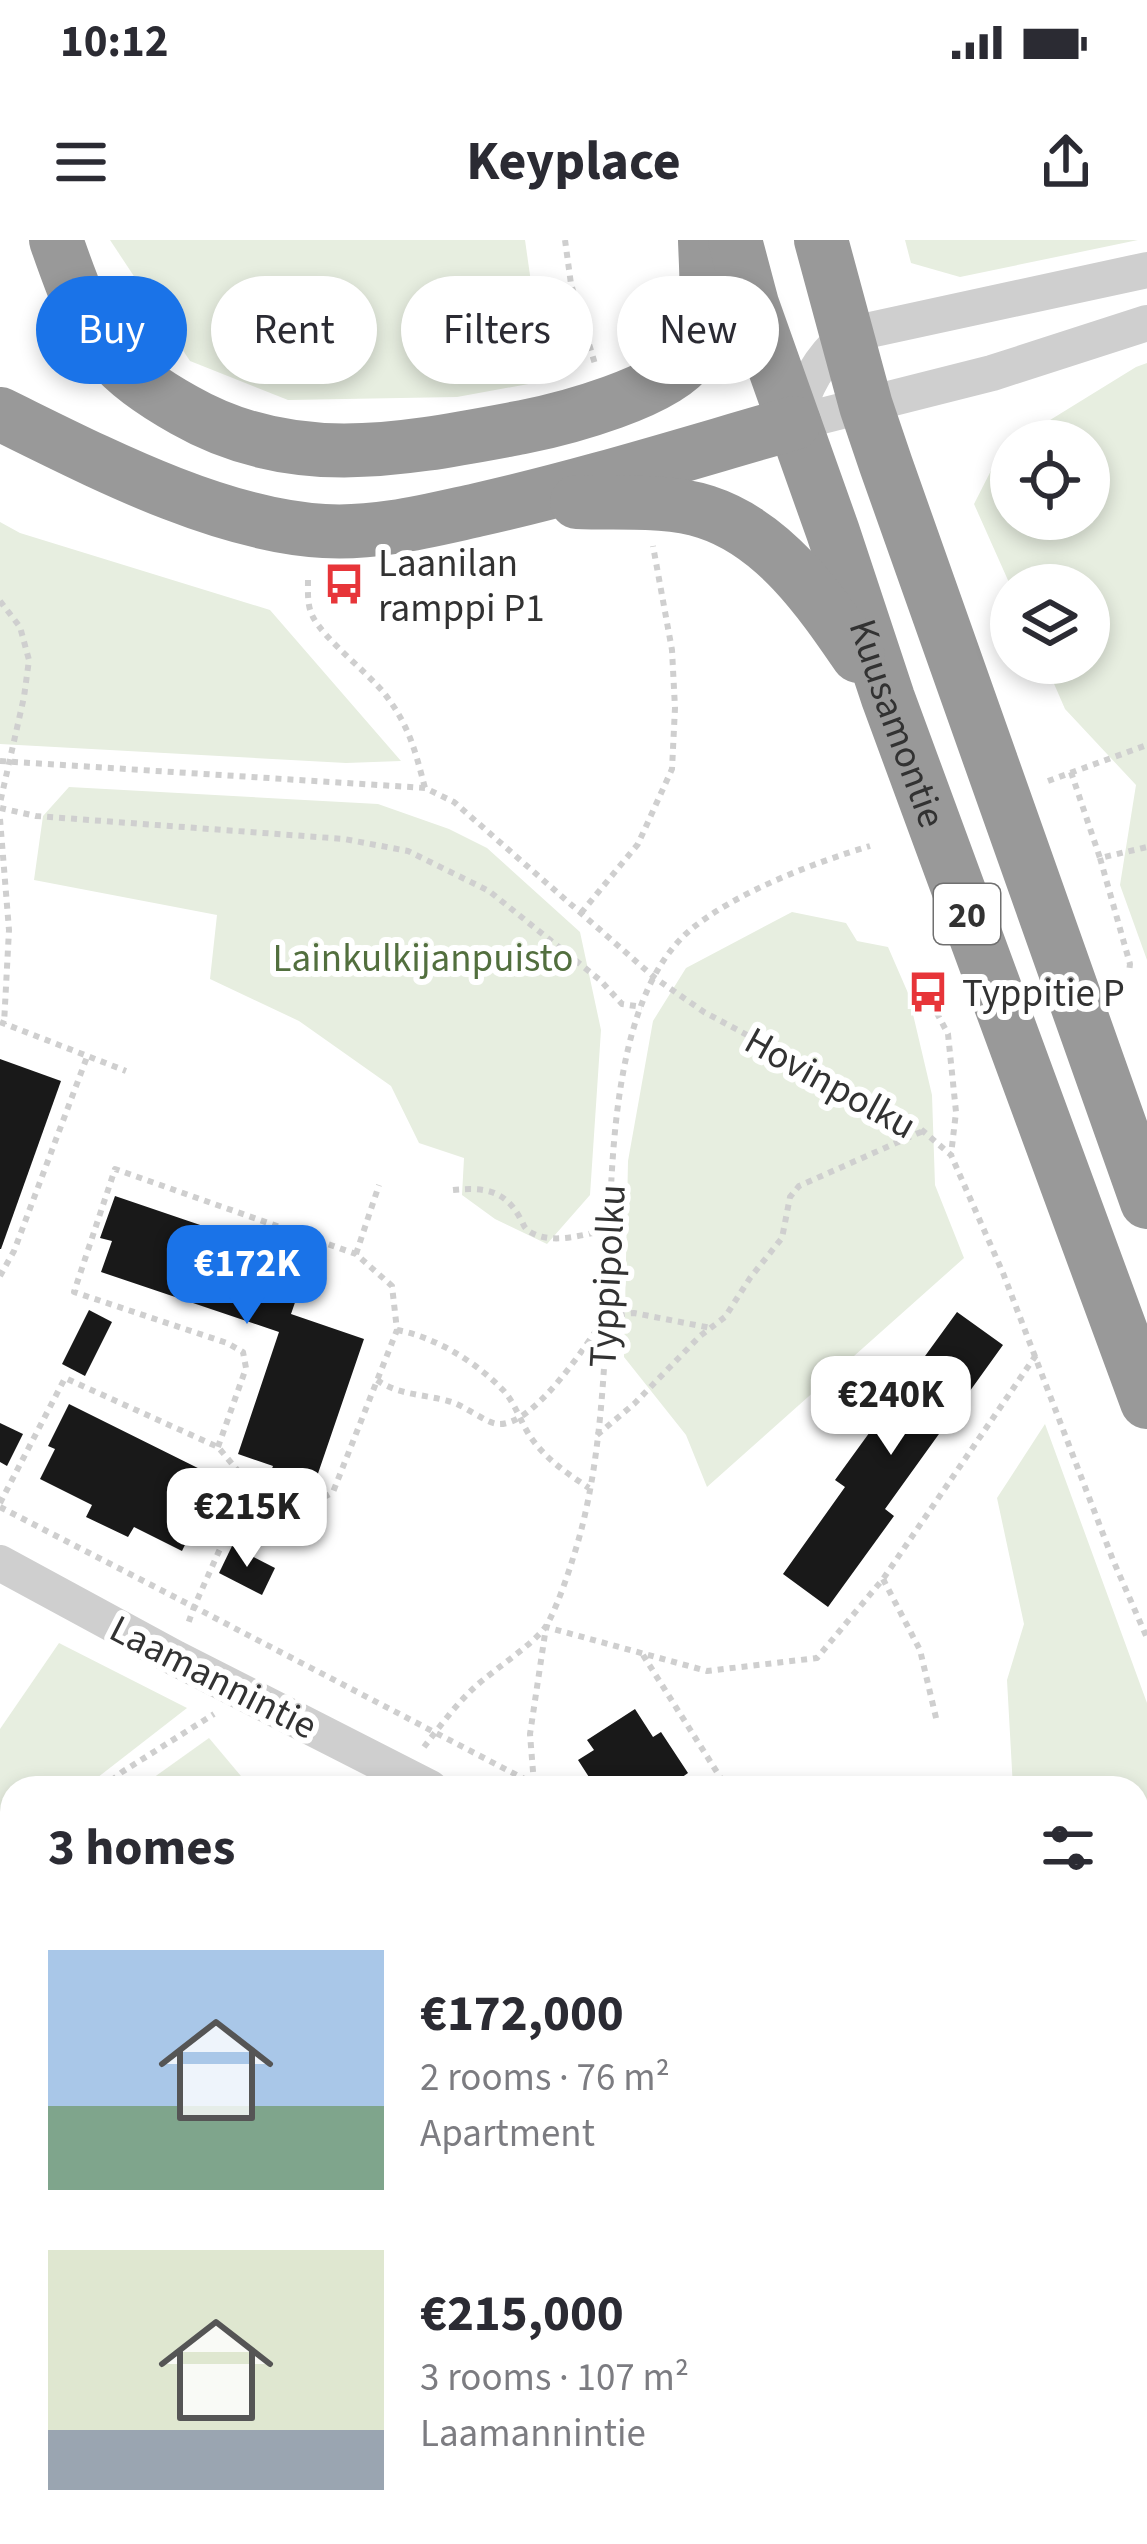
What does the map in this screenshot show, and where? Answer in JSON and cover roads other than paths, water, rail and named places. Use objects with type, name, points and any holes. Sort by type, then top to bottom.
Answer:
[{"type":"highway","points":[[56,240],[74,292],[112,357],[157,395],[214,428],[274,446],[329,451],[452,440],[555,421],[638,392],[674,373],[691,356],[703,323],[705,240]]},
{"type":"highway","name":"Kuusamontie","points":[[735,240],[752,304],[888,698],[1147,1402]]},
{"type":"highway","name":"Kuusamontie","points":[[821,240],[866,406],[1147,1202]]},
{"type":"highway","points":[[0,414],[177,495],[247,518],[322,531],[399,527],[520,500],[794,423]]},
{"type":"highway","points":[[520,500],[664,505],[704,511],[747,530],[805,584],[888,698]]},
{"type":"street","points":[[1147,270],[847,335],[817,368],[802,394],[794,423],[992,373],[1147,323]]},
{"type":"street","name":"Laamannintie","points":[[5,1579],[175,1658],[407,1776]]},
{"type":"place","name":"Laanilan ramppi P1","points":[[344,584]]},
{"type":"place","name":"Typpitie P","points":[[928,992]]},
{"type":"park label","name":"Lainkulkijanpuisto","points":[[423,957]]}]
